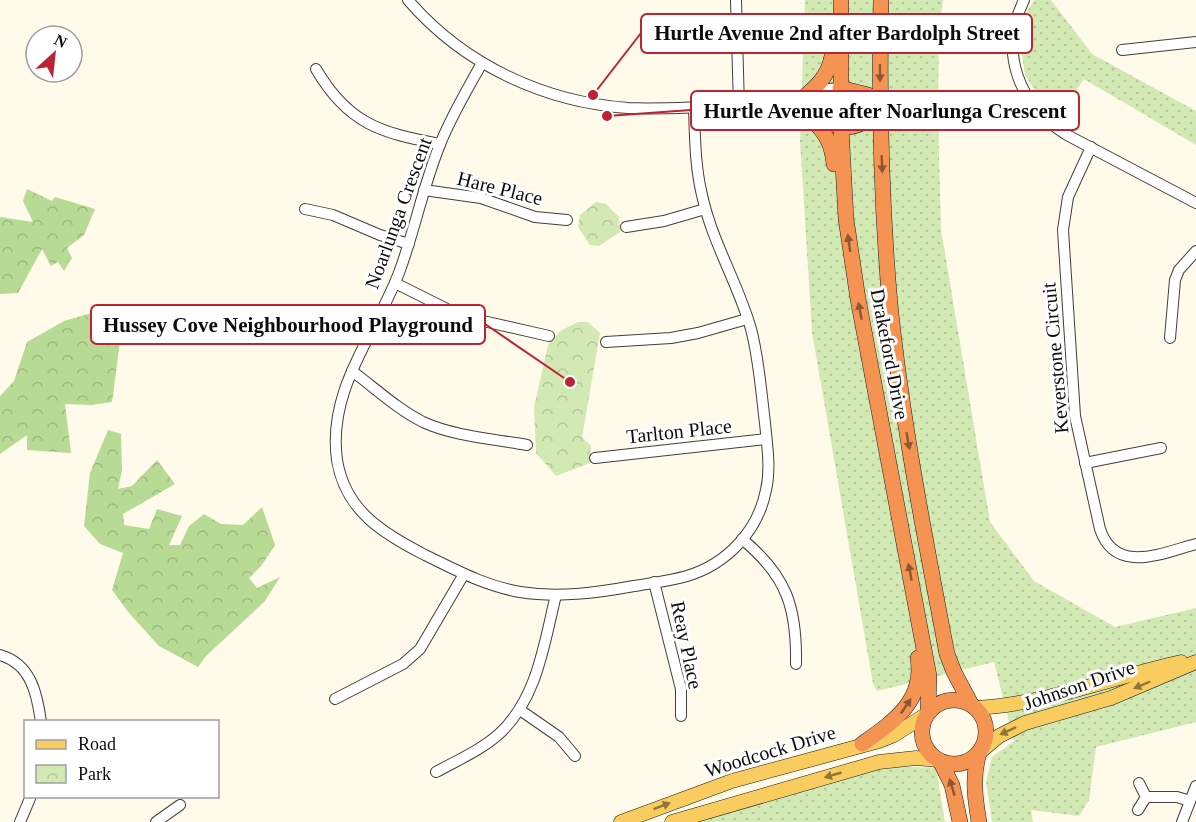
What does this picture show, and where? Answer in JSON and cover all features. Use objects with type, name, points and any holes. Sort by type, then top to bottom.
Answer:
[{"type":"highway","name":"Drakeford Drive","points":[[840,0],[841,128],[846,219],[858,300],[929,676],[928,714]]},
{"type":"highway","points":[[803,98],[825,77],[833,60],[835,11],[840,0]]},
{"type":"highway","name":"Drakeford Drive","points":[[881,0],[880,105],[890,304],[907,433],[947,654],[954,672],[974,706]]},
{"type":"highway","points":[[840,88],[868,95],[880,105],[871,118],[863,124],[841,128]]},
{"type":"highway","points":[[812,120],[822,129],[833,148],[838,196],[846,219]]},
{"type":"highway","points":[[862,744],[893,722],[911,699],[919,674],[916,640],[921,629]]},
{"type":"highway","points":[[939,760],[956,764],[972,759],[985,743],[985,722],[974,706],[956,700],[945,701],[928,714],[922,731],[926,747],[939,760],[952,785],[960,822]]},
{"type":"highway","points":[[979,752],[974,776],[979,822]]},
{"type":"main road","name":"Johnson Drive","points":[[974,706],[1006,706],[1037,700],[1196,660]]},
{"type":"main road","name":"Johnson Drive","points":[[979,752],[999,736],[1025,723],[1111,698],[1196,660]]},
{"type":"main road","name":"Woodcock Drive","points":[[621,822],[732,781],[894,735],[928,714]]},
{"type":"main road","name":"Woodcock Drive","points":[[672,822],[879,762],[916,758],[939,760]]},
{"type":"street","points":[[408,0],[430,23],[482,63],[528,86],[591,104],[630,108],[753,107],[803,98],[829,89],[840,88]]},
{"type":"street","points":[[736,0],[739,107]]},
{"type":"street","points":[[1024,0],[1019,10],[1013,38],[1014,66],[1020,85],[1035,109],[1067,135],[1196,203]]},
{"type":"street","points":[[1122,50],[1196,42]]},
{"type":"street","name":"Noarlunga Crescent","points":[[482,63],[440,144],[395,283],[352,371],[339,405],[336,427],[337,459],[345,485],[362,512],[390,537],[464,574],[496,587],[556,595],[599,592],[685,577],[720,560],[742,540],[760,509],[766,491],[768,474],[759,365],[747,319],[705,209],[697,170],[694,108]]},
{"type":"street","points":[[316,69],[340,103],[374,127],[394,135],[440,144]]},
{"type":"street","points":[[753,107],[841,128]]},
{"type":"street","name":"Keverstone Circuit","points":[[1091,147],[1068,197],[1063,230],[1072,390],[1100,529],[1112,550],[1123,556],[1134,558],[1196,544]]},
{"type":"street","name":"Hare Place","points":[[424,190],[481,198],[535,217],[567,220]]},
{"type":"street","points":[[305,208],[333,215],[371,232],[409,244]]},
{"type":"street","points":[[626,227],[664,221],[705,209]]},
{"type":"street","points":[[1170,338],[1175,280],[1179,270],[1196,251]]},
{"type":"street","points":[[395,283],[461,316],[549,336]]},
{"type":"street","points":[[606,342],[671,338],[747,319]]},
{"type":"street","points":[[352,371],[399,407],[425,422],[443,429],[527,445]]},
{"type":"street","name":"Tarlton Place","points":[[595,458],[766,439]]},
{"type":"street","points":[[1085,463],[1161,448]]},
{"type":"street","points":[[742,540],[763,557],[775,572],[788,598],[796,635],[796,664]]},
{"type":"street","points":[[335,699],[403,664],[420,650],[464,574]]},
{"type":"street","name":"Reay Place","points":[[654,582],[681,689],[681,716]]},
{"type":"street","points":[[436,772],[483,746],[499,734],[520,710],[534,679],[556,595]]},
{"type":"street","points":[[0,655],[19,664],[28,674],[34,687],[41,720]]},
{"type":"street","points":[[520,710],[559,736],[575,756]]},
{"type":"street","points":[[1139,783],[1146,797]]},
{"type":"street","points":[[1182,822],[1196,786]]},
{"type":"street","points":[[1146,797],[1177,797],[1190,801]]},
{"type":"street","points":[[1138,810],[1146,797]]},
{"type":"street","points":[[20,822],[30,798]]},
{"type":"street","points":[[156,822],[180,805]]},
{"type":"green space","points":[[805,0],[943,0],[939,29],[938,117],[941,229],[990,522],[1034,581],[1115,627],[1196,608],[1196,722],[1096,747],[1089,800],[1079,816],[1031,810],[1033,822],[992,822],[986,782],[992,757],[1014,741],[994,662],[877,691],[873,684],[812,332],[800,140]]},
{"type":"green space","points":[[1034,0],[1051,0],[1092,54],[1196,111],[1196,145],[1084,79],[1055,121],[1025,75],[1018,27]]},
{"type":"green space","points":[[27,189],[52,201],[55,197],[95,209],[84,235],[67,248],[72,258],[64,271],[58,262],[51,266],[42,249],[18,293],[0,294],[0,217],[33,222],[23,201]]},
{"type":"green space","points":[[596,202],[606,204],[619,217],[620,232],[599,246],[590,245],[578,227],[580,215]]},
{"type":"green space","points":[[102,310],[122,327],[112,402],[92,405],[65,404],[71,453],[27,450],[27,435],[0,454],[0,396],[14,381],[27,342],[64,321]]},
{"type":"green space","points":[[578,322],[588,322],[600,333],[582,437],[591,446],[590,463],[556,476],[536,453],[534,407],[548,345],[560,331]]},
{"type":"green space","points":[[108,430],[121,434],[122,470],[118,489],[132,486],[157,460],[175,484],[123,514],[124,525],[149,529],[157,509],[182,516],[169,545],[180,545],[189,526],[204,514],[221,524],[243,525],[262,507],[275,545],[261,566],[249,578],[257,588],[280,577],[265,601],[206,656],[198,667],[159,646],[129,613],[112,590],[123,553],[100,544],[84,526],[90,473]]},
{"type":"green space","points":[[892,766],[936,768],[945,822],[697,822],[846,777]]},
{"type":"place","name":"Hurtle Avenue 2nd after Bardolph Street","points":[[593,95]]},
{"type":"place","name":"Hurtle Avenue after Noarlunga Crescent","points":[[607,116]]},
{"type":"place","name":"Hussey Cove Neighbourhood Playground","points":[[570,382]]}]
